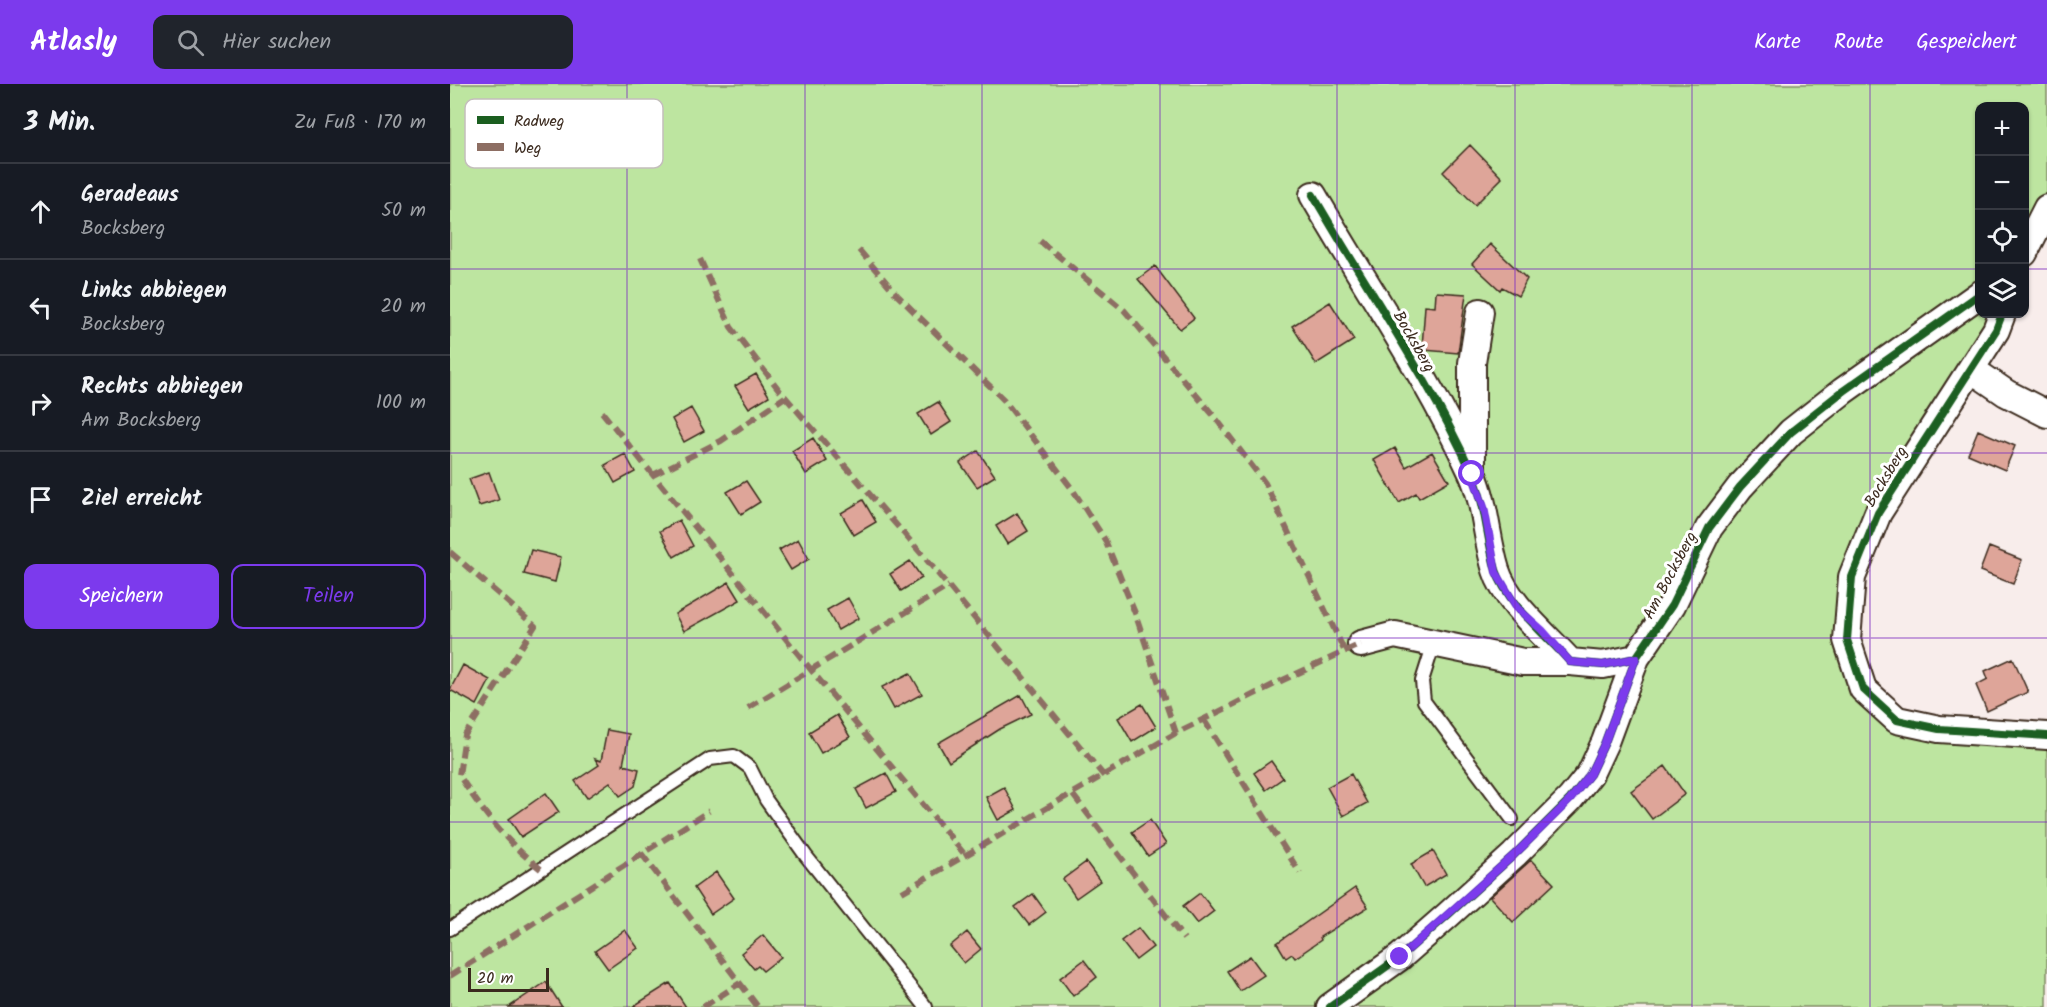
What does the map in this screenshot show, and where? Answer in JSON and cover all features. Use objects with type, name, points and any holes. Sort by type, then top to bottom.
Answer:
[{"type":"street","name":"Bocksberg","points":[[1313,195],[1427,388],[1472,474],[1484,507],[1496,572],[1517,608],[1542,630],[1570,662]]},
{"type":"street","points":[[2029,244],[2047,208]]},
{"type":"street","name":"Am Bocksberg","points":[[1330,1007],[1400,957],[1514,855],[1570,800],[1590,774],[1605,742],[1636,658],[1672,605],[1709,528],[1740,487],[1791,432],[1843,390],[1975,298]]},
{"type":"street","name":"Bocksberg","points":[[1472,474],[1472,363],[1480,312]]},
{"type":"street","name":"Bocksberg","points":[[2000,318],[1996,330],[1878,513],[1852,577],[1848,640],[1863,689],[1898,720],[1939,729],[2047,736]]},
{"type":"street","points":[[1971,369],[2006,393],[2047,414]]},
{"type":"street","points":[[1361,644],[1395,635],[1523,662],[1603,665],[1636,658]]},
{"type":"lane","points":[[1434,643],[1422,681],[1424,702],[1512,819]]},
{"type":"lane","points":[[450,929],[710,759],[734,756],[750,768],[766,800],[806,856],[926,1007]]},
{"type":"green space","points":[[450,84],[2047,84],[2047,208],[2029,244],[2029,102],[1975,102],[1975,318],[2000,318],[1878,513],[1848,640],[1897,720],[2047,736],[2047,1007],[450,1007]]},
{"type":"building","points":[[1470,145],[1502,178],[1475,205],[1443,172]]},
{"type":"building","points":[[1490,244],[1527,279],[1518,296],[1502,287],[1500,290],[1472,264]]},
{"type":"building","points":[[1155,266],[1194,318],[1180,329],[1138,279]]},
{"type":"building","points":[[1436,292],[1466,294],[1458,353],[1424,350],[1422,347],[1425,306],[1435,307]]},
{"type":"building","points":[[1330,302],[1354,340],[1316,364],[1292,326]]},
{"type":"building","points":[[756,374],[769,396],[749,408],[735,386]]},
{"type":"building","points":[[938,402],[951,422],[931,435],[918,414]]},
{"type":"building","points":[[691,408],[704,431],[684,442],[672,419]]},
{"type":"building","points":[[1978,430],[2015,446],[2005,470],[1968,454]]},
{"type":"building","points":[[813,438],[827,461],[806,474],[792,451]]},
{"type":"building","points":[[1395,448],[1406,467],[1432,452],[1449,481],[1419,498],[1416,493],[1399,503],[1374,460]]},
{"type":"building","points":[[978,451],[995,476],[977,487],[960,463]]},
{"type":"building","points":[[625,454],[635,472],[615,483],[605,465]]},
{"type":"building","points":[[489,472],[499,500],[479,506],[469,479]]},
{"type":"building","points":[[746,481],[760,502],[741,514],[727,492]]},
{"type":"building","points":[[863,500],[876,522],[854,535],[841,513]]},
{"type":"building","points":[[1017,513],[1028,531],[1007,544],[996,526]]},
{"type":"building","points":[[679,520],[693,546],[674,557],[660,531]]},
{"type":"building","points":[[798,539],[809,559],[791,570],[779,550]]},
{"type":"building","points":[[1989,547],[2022,560],[2013,584],[1980,571]]},
{"type":"building","points":[[531,550],[561,557],[555,582],[524,574]]},
{"type":"building","points":[[910,561],[922,578],[901,591],[890,574]]},
{"type":"building","points":[[729,582],[740,600],[684,631],[675,614]]},
{"type":"building","points":[[848,598],[859,618],[838,630],[827,610]]},
{"type":"building","points":[[2013,658],[2028,692],[1987,711],[1976,685],[1988,679],[1985,671]]},
{"type":"building","points":[[463,665],[490,680],[477,705],[450,690]]},
{"type":"building","points":[[910,673],[922,694],[894,709],[882,687]]},
{"type":"building","points":[[1021,695],[1031,714],[1000,729],[949,762],[938,743]]},
{"type":"building","points":[[1142,704],[1156,727],[1132,742],[1118,718]]},
{"type":"building","points":[[837,715],[850,737],[821,753],[809,732]]},
{"type":"building","points":[[607,730],[629,734],[623,765],[639,769],[635,786],[620,796],[610,782],[587,798],[575,781],[599,765],[595,759],[601,761]]},
{"type":"building","points":[[1271,761],[1283,778],[1266,790],[1254,773]]},
{"type":"building","points":[[1665,766],[1685,794],[1652,819],[1631,791]]},
{"type":"building","points":[[886,773],[896,792],[866,808],[856,789]]},
{"type":"building","points":[[1351,774],[1367,803],[1343,816],[1327,787]]},
{"type":"building","points":[[1004,787],[1016,810],[998,820],[986,797]]},
{"type":"building","points":[[546,793],[559,812],[521,837],[509,819]]},
{"type":"building","points":[[1150,820],[1166,844],[1148,856],[1132,832]]},
{"type":"building","points":[[1433,851],[1446,874],[1424,887],[1411,864]]},
{"type":"building","points":[[1531,860],[1554,884],[1513,922],[1490,897]]},
{"type":"building","points":[[1086,862],[1100,881],[1076,898],[1063,879]]},
{"type":"building","points":[[716,872],[734,898],[711,914],[694,888]]},
{"type":"building","points":[[1355,888],[1368,907],[1320,937],[1321,940],[1295,958],[1292,954],[1286,958],[1277,943]]},
{"type":"building","points":[[1200,893],[1214,911],[1197,924],[1183,906]]},
{"type":"building","points":[[1033,894],[1046,912],[1029,925],[1015,907]]},
{"type":"building","points":[[1138,928],[1153,947],[1136,960],[1121,941]]},
{"type":"building","points":[[625,930],[638,948],[608,969],[595,951]]},
{"type":"building","points":[[967,932],[981,949],[964,963],[950,946]]},
{"type":"building","points":[[763,935],[781,957],[763,971],[758,966],[754,969],[741,953]]},
{"type":"building","points":[[1250,956],[1264,975],[1240,991],[1227,971]]},
{"type":"building","points":[[1084,960],[1097,977],[1073,996],[1060,978]]},
{"type":"building","points":[[546,982],[562,1007],[509,1007]]},
{"type":"building","points":[[670,983],[686,1007],[632,1007]]},
{"type":"marked path","points":[[1040,241],[1124,310],[1214,416],[1265,483],[1345,652]]},
{"type":"marked path","points":[[859,250],[897,295],[1004,400],[1073,490],[1105,540],[1135,613],[1176,733]]},
{"type":"marked path","points":[[700,259],[731,327],[780,391],[926,559],[1104,776]]},
{"type":"marked path","points":[[653,475],[721,441],[785,397]]},
{"type":"marked path","points":[[602,412],[812,671],[966,856]]},
{"type":"marked path","points":[[450,552],[535,626],[465,735],[459,775],[496,826],[542,870]]},
{"type":"marked path","points":[[748,708],[949,586]]},
{"type":"marked path","points":[[902,892],[1176,733],[1361,644]]},
{"type":"marked path","points":[[1204,720],[1300,873]]},
{"type":"marked path","points":[[1073,795],[1184,939]]},
{"type":"marked path","points":[[450,976],[709,811]]},
{"type":"marked path","points":[[641,853],[758,1007]]},
{"type":"marked path","points":[[703,1007],[740,983]]},
{"type":"cycle path","points":[[1313,195],[1455,437],[1477,485],[1496,570],[1509,595],[1528,619],[1570,662],[1603,665],[1636,658]]},
{"type":"cycle path","points":[[1330,1007],[1400,957],[1448,915],[1514,855],[1570,799],[1590,774],[1605,742],[1636,658],[1672,605],[1709,528],[1740,487],[1791,432],[1843,391],[1975,298]]},
{"type":"cycle path","points":[[2000,318],[1996,330],[1878,513],[1852,577],[1847,640],[1863,689],[1897,720],[1939,729],[2047,736]]},
{"type":"route","points":[[1400,957],[1514,855],[1570,800],[1590,774],[1605,742],[1636,658],[1603,665],[1570,662],[1542,630],[1517,608],[1496,572],[1484,507],[1472,474]]}]
